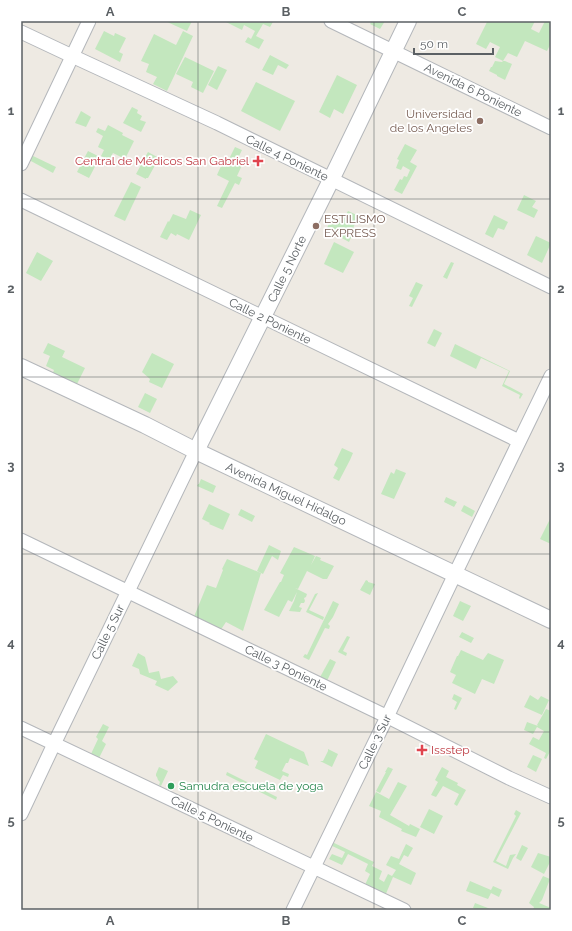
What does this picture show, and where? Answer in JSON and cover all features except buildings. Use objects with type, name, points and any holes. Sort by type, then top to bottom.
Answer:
[{"type":"street","points":[[21,164],[90,21]]},
{"type":"street","name":"Avenida 6 Poniente","points":[[330,21],[551,128]]},
{"type":"street","name":"Calle 5 Norte","points":[[196,451],[331,180],[408,21]]},
{"type":"street","name":"Calle 4 Poniente","points":[[21,32],[217,123],[551,287]]},
{"type":"street","name":"Calle 2 Poniente","points":[[21,200],[519,441]]},
{"type":"street","name":"Avenida Miguel Hidalgo","points":[[21,367],[551,620]]},
{"type":"street","name":"Calle 3 Sur","points":[[294,910],[551,376]]},
{"type":"street","name":"Calle 5 Sur","points":[[21,814],[196,451]]},
{"type":"street","name":"Calle 3 Poniente","points":[[21,540],[387,717],[509,778],[551,797]]},
{"type":"street","name":"Calle 5 Poniente","points":[[21,728],[404,910]]},
{"type":"green space","points":[[165,21],[192,21],[187,31]]},
{"type":"green space","points":[[224,21],[273,22],[270,27],[263,24],[256,36],[264,40],[259,49],[245,42],[248,37],[251,39],[255,31],[244,25],[242,30]]},
{"type":"green space","points":[[372,21],[385,21],[380,29],[370,24]]},
{"type":"green space","points":[[486,21],[535,21],[531,29],[539,33],[545,21],[551,21],[551,43],[547,51],[525,41],[517,57],[508,53],[503,61],[495,57],[500,47],[490,42],[486,49],[476,44],[487,22]]},
{"type":"green space","points":[[104,31],[114,36],[115,33],[126,38],[119,52],[123,54],[120,62],[95,49]]},
{"type":"green space","points":[[183,31],[193,36],[167,91],[153,84],[157,77],[146,72],[149,64],[141,61],[154,34],[176,45]]},
{"type":"green space","points":[[270,55],[289,65],[286,69],[278,65],[273,75],[262,70]]},
{"type":"green space","points":[[185,57],[214,71],[203,93],[191,87],[193,82],[176,74]]},
{"type":"green space","points":[[495,61],[503,61],[512,64],[505,80],[489,71]]},
{"type":"green space","points":[[218,66],[227,70],[217,90],[208,85]]},
{"type":"green space","points":[[337,75],[357,85],[343,114],[334,109],[330,118],[319,112]]},
{"type":"green space","points":[[256,82],[295,101],[280,131],[241,111]]},
{"type":"green space","points":[[132,107],[138,110],[137,113],[142,116],[140,120],[146,122],[141,132],[123,123]]},
{"type":"green space","points":[[81,111],[91,117],[86,127],[75,123]]},
{"type":"green space","points":[[108,125],[134,141],[125,159],[113,153],[109,160],[101,156],[104,150],[98,147],[103,136],[96,132],[98,128],[105,131]]},
{"type":"green space","points":[[405,144],[417,150],[410,162],[417,166],[402,194],[394,190],[400,179],[402,180],[404,176],[407,177],[410,170],[403,166],[401,170],[396,168],[399,160],[397,159]]},
{"type":"green space","points":[[235,147],[242,150],[237,160],[243,163],[237,176],[242,178],[239,185],[235,183],[222,208],[217,206],[229,181],[217,175],[221,166],[208,161],[211,155],[227,163]]},
{"type":"green space","points":[[88,151],[100,157],[89,178],[77,172]]},
{"type":"green space","points":[[148,152],[159,158],[146,179],[136,174]]},
{"type":"green space","points":[[31,155],[56,167],[53,173],[29,160]]},
{"type":"green space","points":[[131,182],[141,187],[125,221],[114,216]]},
{"type":"green space","points":[[524,195],[536,201],[532,207],[538,210],[534,218],[517,210]]},
{"type":"green space","points":[[190,210],[201,215],[189,240],[177,234],[176,236],[171,233],[167,240],[160,237],[173,214],[186,219]]},
{"type":"green space","points":[[348,211],[359,216],[353,228],[355,229],[349,242],[338,236],[338,233],[327,228],[332,217],[342,222]]},
{"type":"green space","points":[[494,215],[508,222],[504,230],[498,228],[493,238],[485,234]]},
{"type":"green space","points":[[536,236],[551,243],[542,263],[527,255]]},
{"type":"green space","points":[[334,242],[354,252],[343,273],[324,264]]},
{"type":"green space","points":[[37,252],[53,261],[41,281],[26,273]]},
{"type":"green space","points":[[451,262],[454,263],[447,279],[443,277]]},
{"type":"green space","points":[[416,282],[423,285],[412,307],[409,306],[413,298],[409,296]]},
{"type":"green space","points":[[434,329],[442,333],[435,347],[427,343]]},
{"type":"green space","points":[[48,343],[65,351],[62,357],[85,368],[75,388],[51,377],[54,370],[46,366],[50,356],[43,353]]},
{"type":"green space","points":[[455,344],[510,371],[504,384],[523,394],[520,399],[520,395],[502,386],[509,371],[481,358],[476,369],[450,356]]},
{"type":"green space","points":[[152,353],[174,364],[162,388],[149,382],[150,379],[142,372]]},
{"type":"green space","points":[[145,393],[157,399],[150,413],[138,407]]},
{"type":"green space","points":[[342,448],[353,453],[339,481],[333,478],[338,468],[334,465]]},
{"type":"green space","points":[[396,469],[406,473],[394,499],[381,494],[391,472],[394,474]]},
{"type":"green space","points":[[201,479],[216,486],[213,493],[197,486]]},
{"type":"green space","points":[[446,497],[457,502],[454,507],[444,502]]},
{"type":"green space","points":[[209,504],[230,514],[223,530],[202,519]]},
{"type":"green space","points":[[464,505],[475,511],[472,517],[461,511]]},
{"type":"green space","points":[[241,509],[255,516],[252,522],[238,515]]},
{"type":"green space","points":[[551,517],[551,544],[540,539]]},
{"type":"green space","points":[[269,545],[281,551],[278,560],[272,556],[263,574],[257,571]]},
{"type":"green space","points":[[294,547],[315,556],[311,565],[316,556],[321,558],[320,560],[334,566],[327,579],[323,579],[307,571],[298,589],[295,588],[307,594],[304,598],[304,603],[301,603],[299,607],[302,608],[300,612],[289,611],[297,592],[292,602],[288,600],[279,617],[264,610],[281,582],[284,575],[280,573]]},
{"type":"green space","points":[[227,559],[261,573],[243,631],[226,622],[220,631],[193,619],[207,585],[216,588]]},
{"type":"green space","points":[[366,580],[375,584],[370,595],[360,590]]},
{"type":"green space","points":[[318,593],[309,610],[324,617],[323,620],[306,612],[315,594]]},
{"type":"green space","points":[[333,601],[339,604],[328,624],[330,626],[329,629],[325,628],[309,660],[303,657],[305,654],[307,655]]},
{"type":"green space","points":[[460,601],[471,606],[463,621],[453,616]]},
{"type":"green space","points":[[462,632],[474,638],[471,643],[459,637]]},
{"type":"green space","points":[[347,636],[350,637],[343,651],[347,653],[346,656],[338,652]]},
{"type":"green space","points":[[461,650],[483,660],[488,653],[504,660],[494,684],[482,679],[475,694],[452,683],[456,675],[450,672]]},
{"type":"green space","points":[[138,653],[145,657],[149,673],[159,671],[161,679],[173,676],[178,682],[168,691],[155,685],[157,681],[140,674],[139,669],[132,666]]},
{"type":"green space","points":[[330,659],[336,662],[326,683],[319,679]]},
{"type":"green space","points":[[454,694],[462,698],[456,710],[454,709],[457,702],[452,699]]},
{"type":"green space","points":[[530,695],[538,700],[541,696],[549,700],[542,715],[524,707]]},
{"type":"green space","points":[[546,709],[551,711],[551,750],[546,759],[544,758],[546,753],[529,744],[533,737],[539,740],[544,731],[537,727],[533,734],[524,730],[527,722],[538,726],[537,725]]},
{"type":"green space","points":[[103,724],[109,727],[102,741],[106,744],[99,758],[91,754],[98,739],[96,737]]},
{"type":"green space","points":[[266,734],[304,752],[309,766],[290,758],[282,771],[289,774],[288,777],[283,775],[280,780],[255,768],[258,761],[254,759]]},
{"type":"green space","points":[[328,749],[338,754],[332,767],[320,761],[323,761]]},
{"type":"green space","points":[[533,755],[542,759],[536,772],[527,767]]},
{"type":"green space","points":[[159,767],[168,771],[161,786],[159,785],[160,782],[156,776]]},
{"type":"green space","points":[[388,767],[393,769],[380,793],[376,791]]},
{"type":"green space","points":[[442,767],[449,771],[446,777],[458,783],[457,785],[466,790],[457,806],[454,804],[459,794],[443,786],[436,797],[431,795],[438,782],[435,780]]},
{"type":"green space","points":[[227,772],[277,797],[276,800],[226,775]]},
{"type":"green space","points":[[398,782],[407,786],[390,815],[409,826],[410,824],[420,829],[416,837],[401,831],[402,829],[379,817],[381,811],[369,806],[376,792],[389,799]]},
{"type":"green space","points":[[429,809],[443,816],[434,834],[420,827]]},
{"type":"green space","points":[[516,810],[521,813],[496,861],[506,866],[510,855],[516,854],[508,869],[493,862],[516,816],[514,814]]},
{"type":"green space","points":[[332,842],[374,862],[372,866],[382,871],[379,879],[384,882],[388,874],[392,876],[396,870],[386,865],[391,856],[399,859],[406,844],[413,848],[408,857],[404,855],[399,864],[416,873],[411,885],[393,877],[385,896],[364,887],[370,874],[365,871],[368,864],[348,854],[342,865],[329,859],[332,854],[342,858],[345,852],[330,845]]},
{"type":"green space","points":[[522,845],[528,848],[521,861],[516,858]]},
{"type":"green space","points":[[538,853],[551,857],[544,874],[531,867]]},
{"type":"green space","points":[[543,876],[550,879],[542,900],[539,903],[551,908],[551,910],[533,910],[534,907],[529,903]]},
{"type":"green space","points":[[470,881],[491,890],[493,886],[502,890],[499,897],[491,893],[488,899],[466,891]]},
{"type":"green space","points":[[475,903],[493,910],[477,910],[473,908]]},
{"type":"place","name":"Universidad de los Angeles","points":[[480,121]]},
{"type":"place","name":"Central de Médicos San Gabriel","points":[[258,161]]},
{"type":"place","name":"ESTILISMO EXPRESS","points":[[316,226]]},
{"type":"place","name":"Issstep","points":[[422,750]]},
{"type":"place","name":"Samudra escuela de yoga","points":[[171,786]]}]
